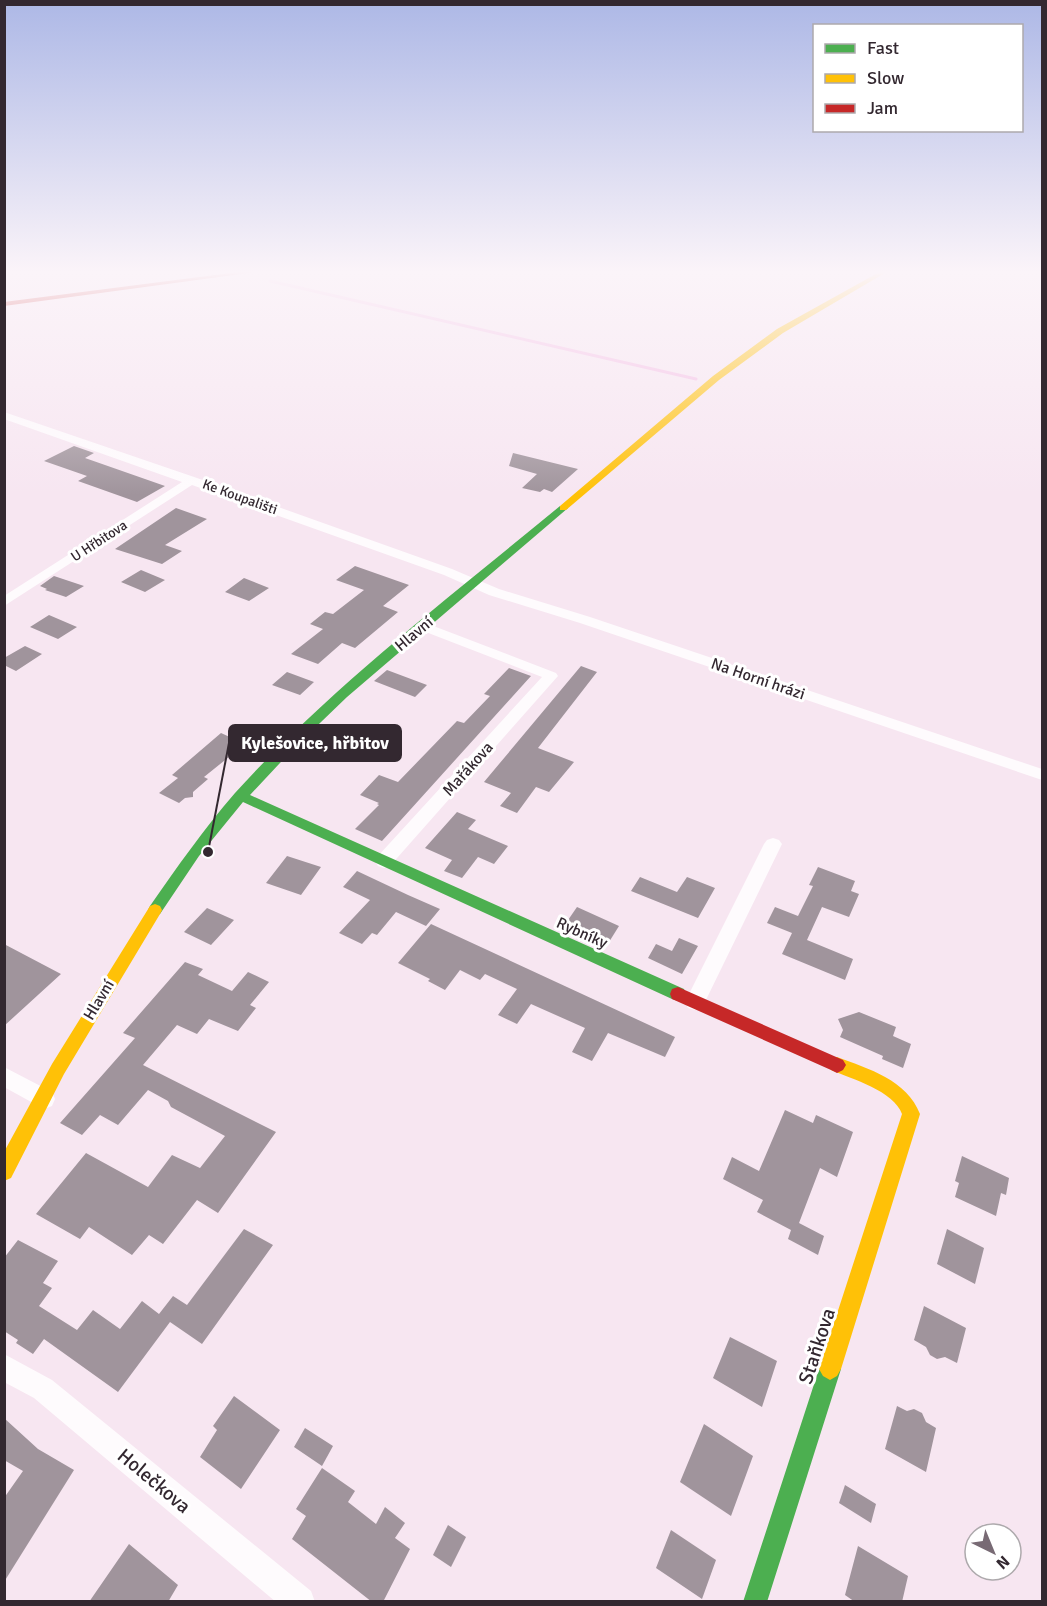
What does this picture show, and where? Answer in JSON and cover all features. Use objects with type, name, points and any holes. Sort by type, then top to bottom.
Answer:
[{"type":"street","name":"Hlavní","points":[[4,1172],[58,1069],[153,911],[174,879],[241,796],[342,696],[760,345]]},
{"type":"street","name":"Ke Koupališti","points":[[7,418],[193,480],[448,572],[474,584]]},
{"type":"street","name":"U Hřbitova","points":[[4,602],[193,480]]},
{"type":"street","name":"Na Horní hrázi","points":[[474,584],[1042,775]]},
{"type":"street","name":"Mařákova","points":[[384,861],[551,676],[423,626]]},
{"type":"street","name":"Rybníky","points":[[241,796],[896,1092],[909,1102]]},
{"type":"street","points":[[695,1002],[773,844]]},
{"type":"street","points":[[4,1076],[44,1099]]},
{"type":"street","name":"Staňkova","points":[[755,1602],[910,1122],[912,1113],[909,1102]]},
{"type":"street","name":"Holečkova","points":[[4,1367],[43,1389],[300,1602]]},
{"type":"building","points":[[74,446],[94,453],[85,458],[165,486],[137,502],[78,481],[87,476],[44,461]]},
{"type":"building","points":[[513,453],[578,469],[552,492],[544,489],[540,492],[522,488],[537,474],[509,466]]},
{"type":"building","points":[[176,508],[207,519],[165,545],[182,551],[162,564],[115,549]]},
{"type":"building","points":[[355,566],[409,585],[383,606],[398,612],[355,648],[342,643],[318,664],[291,654],[323,629],[310,624],[325,612],[333,614],[364,590],[336,580]]},
{"type":"building","points":[[141,570],[165,580],[145,592],[121,582]]},
{"type":"building","points":[[54,576],[84,586],[66,597],[40,586]]},
{"type":"building","points":[[244,578],[269,588],[249,601],[225,592]]},
{"type":"building","points":[[49,615],[77,627],[58,639],[30,627]]},
{"type":"building","points":[[25,646],[42,654],[16,671],[4,665],[4,658]]},
{"type":"building","points":[[581,666],[597,672],[538,748],[574,762],[549,792],[536,787],[517,813],[500,806],[511,793],[484,782]]},
{"type":"building","points":[[509,668],[531,676],[382,841],[355,829],[379,805],[360,795],[379,775],[398,782],[457,721],[464,723],[490,696],[484,694]]},
{"type":"building","points":[[387,670],[427,685],[415,697],[374,681]]},
{"type":"building","points":[[287,672],[314,682],[300,695],[272,685]]},
{"type":"building","points":[[221,733],[245,744],[204,777],[208,779],[193,792],[193,797],[185,798],[179,803],[159,793],[178,778],[172,775]]},
{"type":"building","points":[[457,812],[476,820],[468,829],[508,846],[494,864],[478,857],[462,878],[444,871],[452,860],[425,848]]},
{"type":"building","points":[[287,856],[321,867],[301,895],[266,883]]},
{"type":"building","points":[[818,867],[855,881],[851,891],[859,894],[849,917],[822,907],[807,940],[853,959],[845,980],[782,954],[792,933],[767,923],[775,907],[798,916],[813,886],[809,885]]},
{"type":"building","points":[[357,871],[440,909],[426,926],[396,912],[377,935],[372,933],[362,944],[339,933],[370,900],[343,887]]},
{"type":"building","points":[[640,877],[677,892],[687,877],[715,888],[698,918],[631,891]]},
{"type":"building","points":[[577,907],[619,926],[609,942],[566,923]]},
{"type":"building","points":[[207,908],[234,920],[211,945],[184,932]]},
{"type":"building","points":[[431,924],[675,1037],[665,1057],[608,1033],[592,1061],[572,1052],[585,1028],[531,1004],[517,1024],[498,1015],[517,989],[485,974],[480,980],[460,970],[445,990],[428,981],[430,979],[398,963]]},
{"type":"building","points":[[679,938],[698,946],[682,974],[648,958],[656,944],[672,951]]},
{"type":"building","points":[[4,944],[61,974],[4,1026]]},
{"type":"building","points":[[185,962],[203,969],[198,975],[232,991],[248,972],[269,982],[250,1005],[256,1008],[238,1031],[209,1019],[197,1034],[177,1025],[143,1065],[276,1132],[218,1213],[197,1200],[163,1244],[149,1235],[132,1255],[89,1227],[80,1239],[36,1214],[86,1153],[148,1187],[172,1155],[200,1168],[225,1136],[171,1107],[168,1101],[148,1090],[118,1125],[100,1115],[82,1135],[60,1123],[135,1038],[123,1033]]},
{"type":"building","points":[[859,1012],[896,1027],[893,1036],[911,1044],[903,1068],[882,1059],[883,1056],[840,1037],[843,1030],[838,1019]]},
{"type":"building","points":[[785,1110],[813,1123],[816,1115],[853,1132],[837,1177],[820,1168],[799,1223],[824,1236],[818,1255],[788,1239],[791,1230],[757,1212],[763,1200],[723,1179],[732,1157],[759,1171]]},
{"type":"building","points":[[962,1156],[1009,1178],[1006,1195],[1001,1193],[996,1216],[955,1197],[959,1183],[955,1181]]},
{"type":"building","points":[[244,1229],[273,1245],[202,1344],[170,1322],[118,1392],[44,1339],[33,1354],[16,1343],[18,1340],[4,1331],[4,1258],[18,1240],[58,1261],[43,1283],[52,1288],[39,1306],[77,1330],[93,1310],[120,1329],[142,1301],[159,1314],[173,1296],[187,1305]]},
{"type":"building","points":[[947,1229],[984,1248],[975,1284],[937,1264]]},
{"type":"building","points":[[924,1306],[966,1328],[957,1363],[945,1357],[937,1359],[930,1355],[926,1347],[914,1340]]},
{"type":"building","points":[[730,1337],[777,1361],[762,1407],[713,1378]]},
{"type":"building","points":[[234,1396],[280,1430],[241,1489],[200,1457],[217,1430],[213,1426]]},
{"type":"building","points":[[897,1406],[907,1411],[914,1409],[922,1413],[926,1422],[936,1428],[926,1472],[885,1449]]},
{"type":"building","points":[[4,1418],[38,1449],[74,1470],[4,1582],[4,1498],[23,1471],[4,1460]]},
{"type":"building","points":[[704,1424],[753,1456],[731,1516],[680,1482]]},
{"type":"building","points":[[305,1428],[333,1446],[322,1466],[294,1447]]},
{"type":"building","points":[[322,1468],[355,1491],[348,1502],[376,1524],[385,1507],[405,1523],[395,1538],[410,1549],[383,1602],[372,1602],[292,1539],[306,1516],[296,1509]]},
{"type":"building","points":[[845,1485],[876,1504],[871,1523],[839,1503]]},
{"type":"building","points":[[448,1525],[466,1537],[451,1567],[433,1555]]},
{"type":"building","points":[[671,1530],[716,1560],[702,1599],[656,1568]]},
{"type":"building","points":[[129,1544],[178,1585],[168,1602],[89,1602]]},
{"type":"building","points":[[858,1546],[908,1576],[902,1602],[855,1602],[845,1595]]},
{"type":"waterway","points":[[548,345],[696,379]]},
{"type":"traffic: fast","points":[[155,910],[194,852],[240,797],[289,745],[342,694],[563,508]]},
{"type":"traffic: fast","points":[[241,796],[678,994]]},
{"type":"traffic: fast","points":[[755,1602],[830,1369]]},
{"type":"traffic: slow","points":[[563,508],[716,378],[761,345]]},
{"type":"traffic: slow","points":[[4,1172],[58,1069],[155,910]]},
{"type":"traffic: slow","points":[[830,1369],[911,1114],[908,1105],[892,1090],[837,1065]]},
{"type":"traffic: jam","points":[[678,994],[837,1065]]},
{"type":"place","name":"Kylešovice, hřbitov","points":[[208,852]]}]
